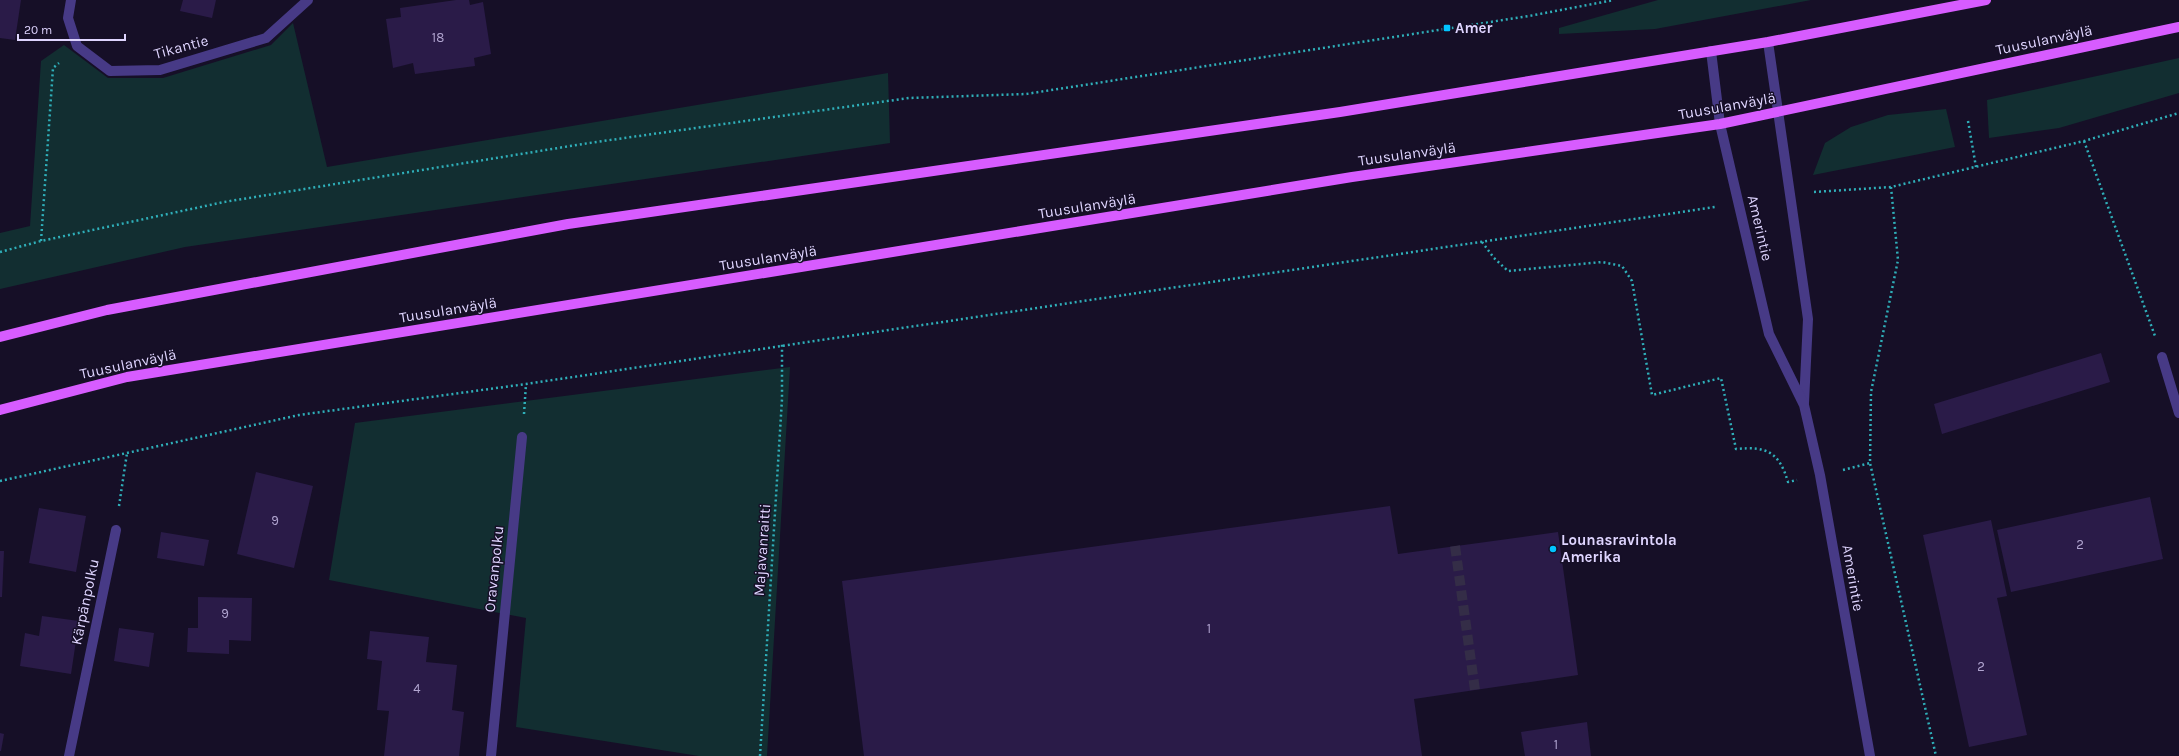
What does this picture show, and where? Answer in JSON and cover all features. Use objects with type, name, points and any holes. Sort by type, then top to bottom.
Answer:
[{"type":"main road","points":[[0,337],[107,310],[568,224],[1340,112],[1711,50],[1768,42],[1986,0]]},
{"type":"main road","name":"Tuusulanväylä","points":[[0,410],[127,377],[1344,178],[1720,124],[2179,27]]},
{"type":"street","points":[[71,0],[68,18],[77,46]]},
{"type":"street","name":"Tikantie","points":[[77,46],[110,71],[160,70],[266,38],[308,0]]},
{"type":"street","name":"Amerintie","points":[[1768,42],[1808,318],[1804,405]]},
{"type":"street","name":"Amerintie","points":[[1711,50],[1720,124],[1769,334],[1804,405],[1820,475],[1870,756]]},
{"type":"street","points":[[2162,356],[2179,413]]},
{"type":"street","name":"Oravanpolku","points":[[491,756],[522,437]]},
{"type":"street","name":"Kärpänpolku","points":[[68,756],[116,530]]},
{"type":"path","points":[[0,252],[41,241],[224,202],[589,143],[908,98],[1026,94],[1529,16],[1614,0]]},
{"type":"path","points":[[41,241],[53,68],[77,46]]},
{"type":"path","points":[[1809,192],[1891,187],[1976,168],[2084,141],[2179,113]]},
{"type":"path","points":[[1968,121],[1976,168]]},
{"type":"path","points":[[2084,141],[2162,356]]},
{"type":"path","points":[[1891,187],[1898,260],[1871,392],[1870,463],[1936,756]]},
{"type":"path","points":[[0,481],[299,415],[526,384],[782,344],[1715,207]]},
{"type":"path","points":[[1482,242],[1494,258],[1508,271],[1602,262],[1622,266],[1632,281],[1652,395],[1721,378],[1736,449],[1755,447],[1771,453],[1783,466],[1788,482],[1870,463]]},
{"type":"path","name":"Majavanraitti","points":[[760,756],[781,407],[782,344]]},
{"type":"path","points":[[522,437],[526,384]]},
{"type":"path","points":[[116,530],[127,453]]},
{"type":"green space","points":[[1658,0],[1811,0],[1655,29],[1559,34],[1559,28]]},
{"type":"green space","points":[[293,23],[327,167],[888,73],[890,143],[185,247],[0,289],[0,233],[30,226],[41,61],[64,45],[108,78],[163,78],[271,45]]},
{"type":"green space","points":[[2179,58],[2179,93],[2059,128],[1989,138],[1987,100]]},
{"type":"green space","points":[[1946,109],[1955,147],[1813,175],[1825,143],[1851,127],[1888,115]]},
{"type":"green space","points":[[790,367],[767,756],[699,756],[516,727],[526,618],[329,580],[355,423]]},
{"type":"building","points":[[0,0],[21,0],[15,40],[0,38]]},
{"type":"building","points":[[183,0],[216,0],[212,18],[180,11]]},
{"type":"building","points":[[456,0],[469,0],[470,5],[483,2],[491,54],[474,58],[475,66],[415,74],[413,63],[393,68],[386,19],[401,17],[400,8]]},
{"type":"building","points":[[2101,353],[2110,382],[1942,434],[1934,404]]},
{"type":"building","points":[[256,472],[313,486],[294,568],[237,554]]},
{"type":"building","points":[[2150,497],[2163,559],[2011,592],[1997,530]]},
{"type":"building","points":[[1390,506],[1398,554],[1558,532],[1578,675],[1414,699],[1422,756],[864,756],[842,581]]},
{"type":"building","points":[[39,508],[86,516],[76,572],[29,563]]},
{"type":"building","points":[[1991,520],[2007,596],[1997,598],[2027,735],[1969,747],[1923,535]]},
{"type":"building","points":[[161,532],[209,540],[204,566],[157,558]]},
{"type":"building","points":[[0,551],[4,551],[2,597],[0,597]]},
{"type":"building","points":[[198,597],[252,598],[251,641],[229,640],[229,654],[187,652],[188,628],[198,628]]},
{"type":"building","points":[[42,616],[79,621],[71,674],[20,666],[25,633],[39,636]]},
{"type":"building","points":[[119,628],[154,633],[149,667],[114,661]]},
{"type":"building","points":[[370,631],[429,637],[426,662],[457,665],[452,710],[464,712],[459,756],[384,756],[389,711],[377,710],[382,661],[367,659]]},
{"type":"building","points":[[1587,722],[1591,756],[1525,756],[1521,732]]},
{"type":"building","points":[[0,733],[4,734],[1,751],[0,751]]},
{"type":"tunnel","points":[[1455,546],[1475,690]]},
{"type":"place","name":"Amer","points":[[1447,28]]},
{"type":"place","name":"Lounasravintola Amerika","points":[[1553,549]]}]
